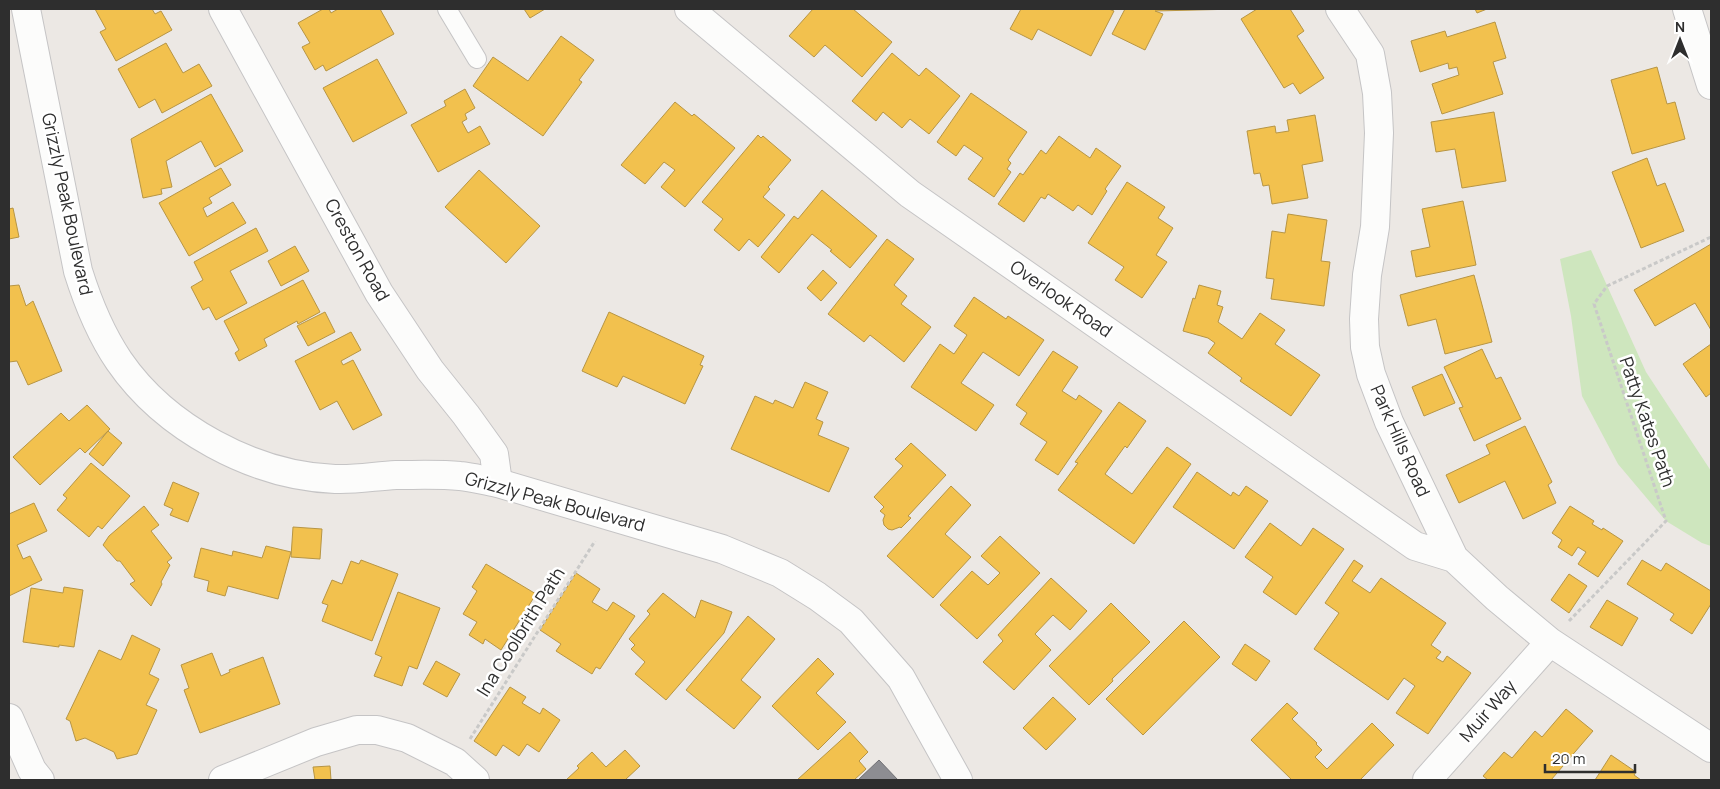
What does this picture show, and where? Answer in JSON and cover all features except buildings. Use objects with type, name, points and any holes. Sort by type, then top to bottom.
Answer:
[{"type":"street","name":"Grizzly Peak Boulevard","points":[[26,9],[78,271],[90,307],[120,362],[137,382],[184,427],[234,455],[297,476],[336,479],[396,475],[460,476],[498,483],[722,549],[780,573],[817,596],[851,621],[901,678],[958,780]]},
{"type":"street","name":"Creston Road","points":[[223,9],[379,293],[430,370],[494,454],[498,483]]},
{"type":"street","name":"Overlook Road","points":[[689,9],[910,194],[1415,546],[1454,558]]},
{"type":"street","name":"Park Hills Road","points":[[1340,9],[1370,54],[1377,94],[1379,133],[1375,228],[1367,275],[1364,319],[1365,347],[1371,374],[1389,422],[1454,558],[1497,598],[1550,642],[1711,748]]},
{"type":"street","points":[[1687,9],[1711,85]]},
{"type":"street","name":"Muir Way","points":[[1427,780],[1550,642]]},
{"type":"street","points":[[9,718],[32,770],[40,780]]},
{"type":"street","points":[[223,780],[316,742],[357,730],[377,730],[407,738],[465,771]]},
{"type":"lane","points":[[447,9],[478,59]]},
{"type":"path","name":"Patty Kates Path","points":[[1550,642],[1666,520],[1594,304],[1607,286],[1711,236]]},
{"type":"path","name":"Ina Coolbrith Path","points":[[465,771],[611,516]]},
{"type":"green space","points":[[1591,250],[1646,372],[1711,471],[1711,546],[1702,543],[1666,521],[1618,464],[1582,396],[1571,316],[1560,259]]}]
